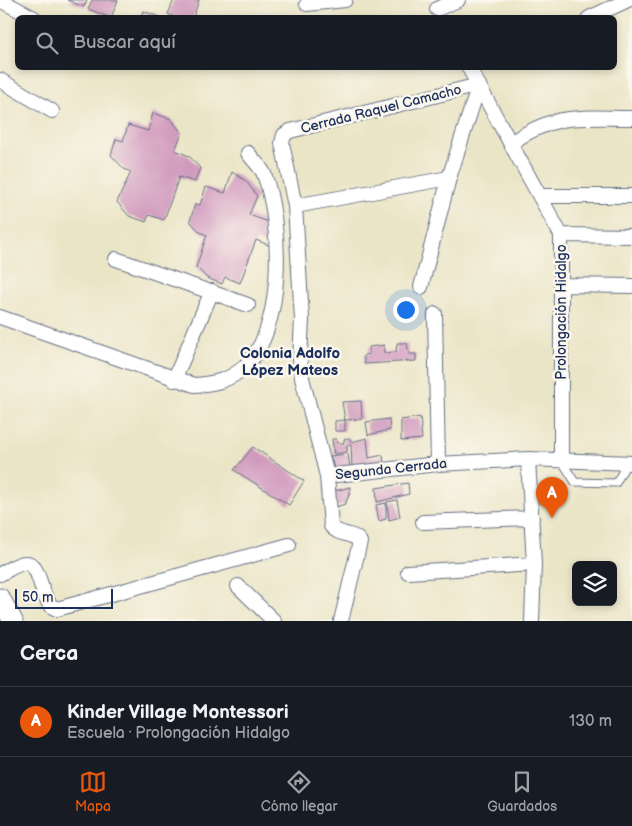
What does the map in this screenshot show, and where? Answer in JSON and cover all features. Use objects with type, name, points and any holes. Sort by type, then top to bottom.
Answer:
[{"type":"main road","points":[[0,598],[13,621]]},
{"type":"street","points":[[0,0],[28,15]]},
{"type":"street","points":[[307,4],[345,0]]},
{"type":"street","points":[[436,9],[458,0]]},
{"type":"street","points":[[596,15],[628,0]]},
{"type":"street","name":"Prolongación Hidalgo","points":[[470,70],[561,235],[561,460]]},
{"type":"street","points":[[0,80],[52,111]]},
{"type":"street","points":[[421,287],[449,178],[479,85]]},
{"type":"street","name":"Cerrada Raquel Camacho","points":[[284,135],[290,131],[479,85]]},
{"type":"street","points":[[511,144],[532,129],[567,118],[632,118]]},
{"type":"street","name":"Segunda Cerrada","points":[[284,135],[282,143],[295,206],[302,319],[300,359],[302,378],[327,476],[438,464],[528,459],[629,463]]},
{"type":"street","points":[[0,316],[174,380],[194,385],[212,384],[229,378],[244,368],[255,355],[270,320],[274,300],[278,240],[274,208],[264,172],[248,153]]},
{"type":"street","points":[[295,206],[449,178]]},
{"type":"street","points":[[540,196],[632,196]]},
{"type":"street","points":[[561,235],[632,236]]},
{"type":"street","points":[[116,259],[248,305]]},
{"type":"street","points":[[561,285],[632,286]]},
{"type":"street","points":[[174,380],[212,292]]},
{"type":"street","points":[[435,314],[438,464]]},
{"type":"street","points":[[528,459],[534,564],[532,621]]},
{"type":"street","points":[[327,476],[331,526],[337,532],[357,538],[360,542],[341,621]]},
{"type":"street","points":[[423,522],[532,518]]},
{"type":"street","points":[[0,574],[25,562],[31,564],[36,570],[46,600],[49,605],[57,608],[289,545]]},
{"type":"street","points":[[408,572],[534,564]]},
{"type":"street","points":[[238,586],[274,621]]},
{"type":"lane","points":[[561,460],[575,482],[616,483],[629,463]]},
{"type":"building","points":[[67,0],[87,0],[84,7]]},
{"type":"building","points":[[92,0],[118,0],[112,15],[103,15],[88,9]]},
{"type":"building","points":[[174,0],[199,0],[194,15],[168,14]]},
{"type":"building","points":[[143,11],[154,15],[141,15]]},
{"type":"building","points":[[153,113],[171,119],[182,133],[175,150],[189,156],[200,168],[195,182],[179,177],[164,220],[149,215],[146,222],[129,216],[117,202],[131,172],[124,169],[111,155],[116,139],[123,141],[128,125],[148,131]]},
{"type":"building","points":[[232,172],[246,181],[257,196],[249,215],[269,222],[271,246],[256,240],[240,283],[225,277],[222,284],[207,278],[196,267],[207,235],[200,232],[190,221],[195,204],[200,205],[206,187],[225,193]]},
{"type":"building","points":[[397,343],[407,343],[409,354],[416,354],[416,361],[364,364],[364,355],[369,354],[369,347],[384,345],[384,353],[396,352]]},
{"type":"building","points":[[361,401],[362,419],[345,420],[342,402]]},
{"type":"building","points":[[420,417],[422,439],[401,441],[401,420]]},
{"type":"building","points":[[389,419],[390,430],[368,435],[366,422]]},
{"type":"building","points":[[345,420],[345,431],[335,431],[335,421]]},
{"type":"building","points":[[350,438],[351,442],[367,438],[369,458],[383,455],[384,464],[352,468],[351,445],[347,445],[347,452],[334,454],[332,439],[336,439],[337,443],[344,443],[344,439]]},
{"type":"building","points":[[253,447],[304,481],[289,505],[234,470]]},
{"type":"building","points":[[348,454],[350,468],[335,470],[330,456]]},
{"type":"building","points":[[408,483],[409,494],[377,502],[376,488]]},
{"type":"building","points":[[350,487],[350,493],[345,504],[336,507],[335,491]]},
{"type":"building","points":[[397,500],[400,517],[389,520],[387,502]]},
{"type":"building","points":[[386,503],[386,519],[379,521],[376,505]]},
{"type":"place","name":"Kinder Village Montessori","points":[[552,518]]},
{"type":"district","name":"Colonia Adolfo López Mateos","points":[[290,362]]}]
